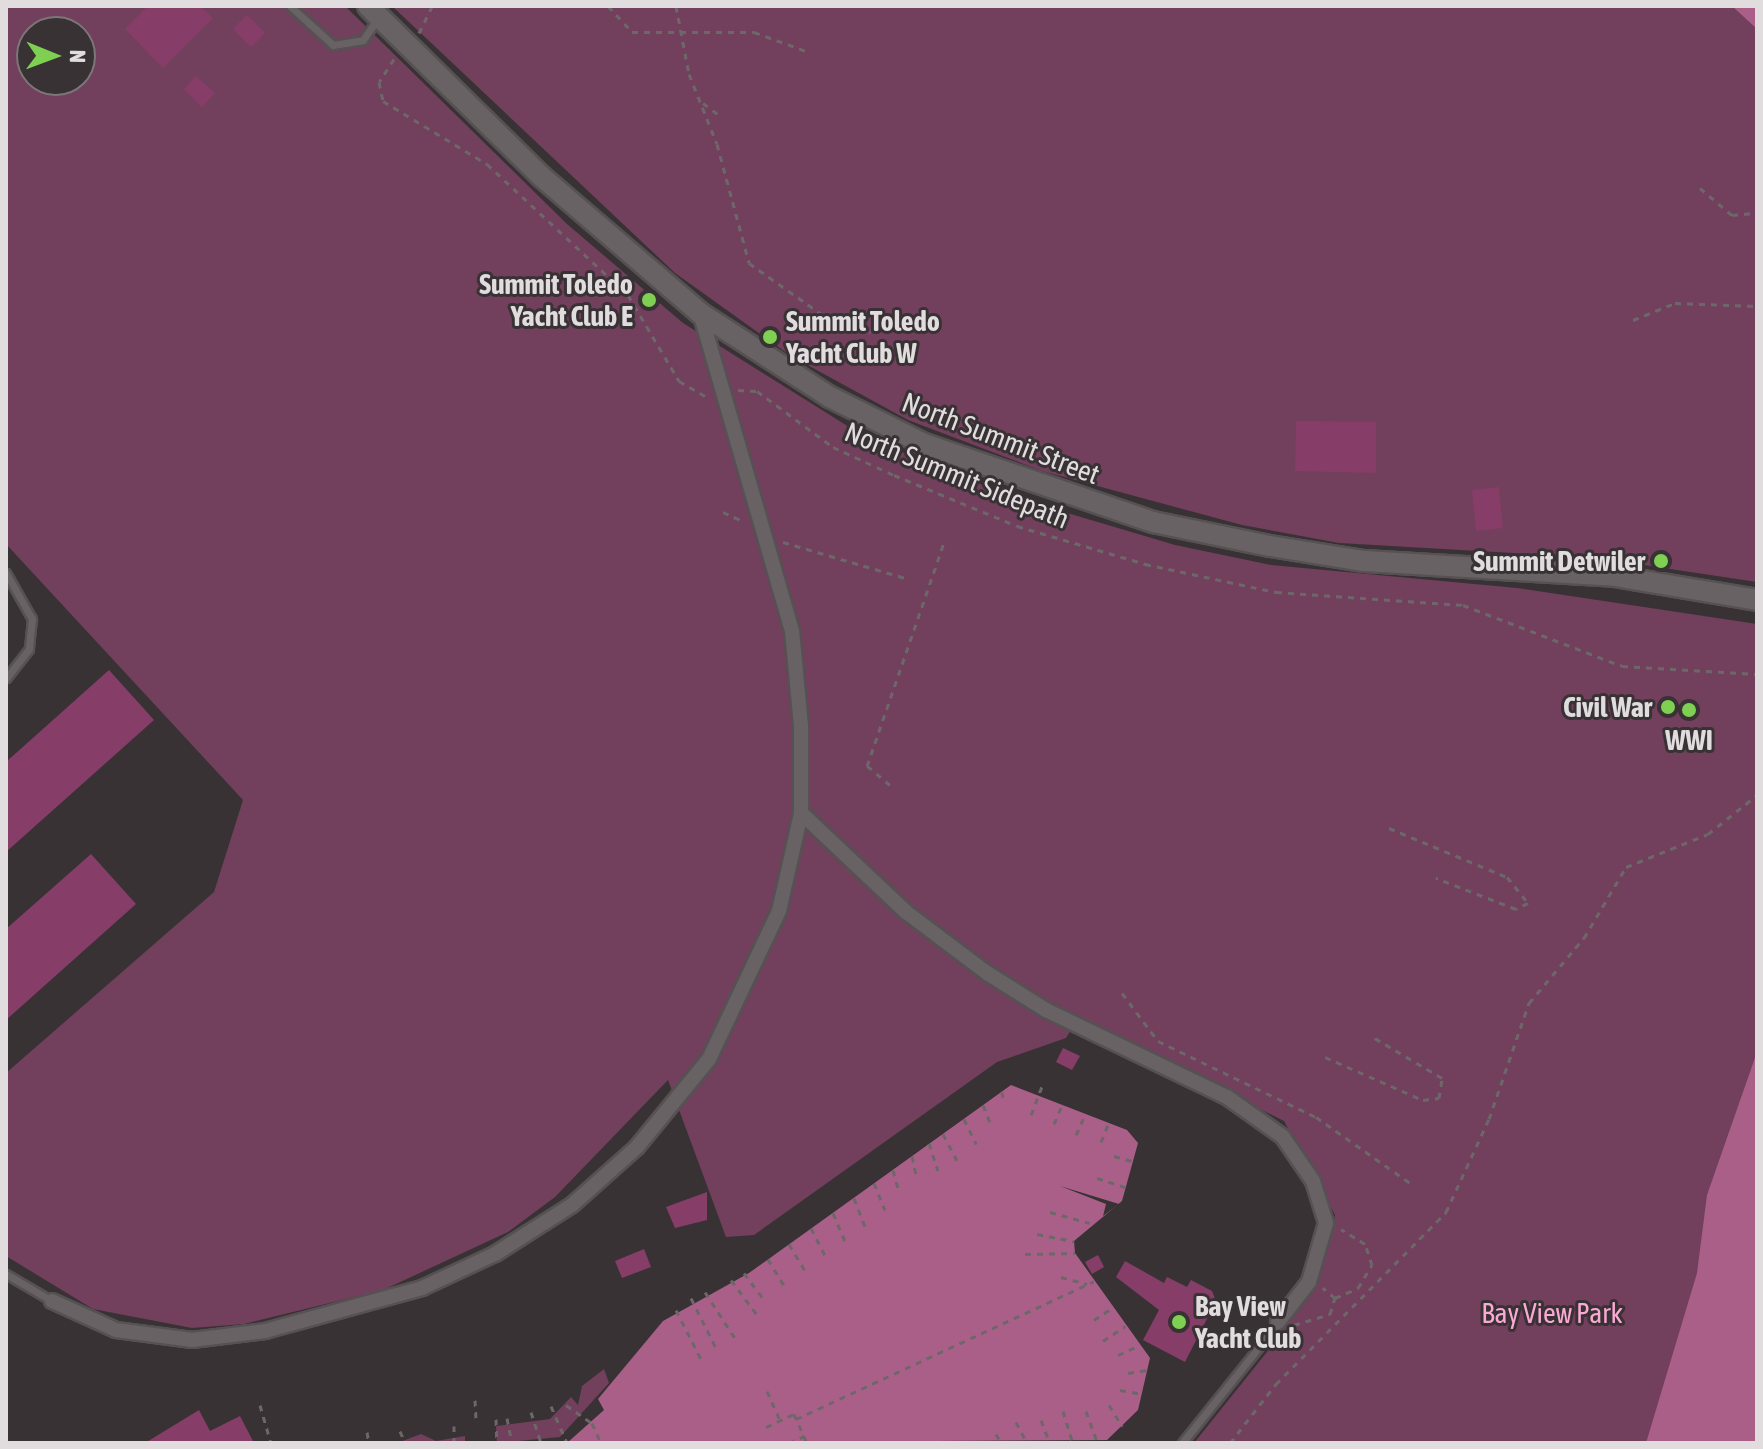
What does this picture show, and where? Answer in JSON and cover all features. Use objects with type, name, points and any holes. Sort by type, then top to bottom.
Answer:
[{"type":"main road","name":"North Summit Street","points":[[373,11],[542,177],[700,313],[830,397],[924,444],[1153,522],[1364,561],[1614,576],[1757,600]]},
{"type":"street","points":[[52,1301],[116,1330],[229,1337],[396,1298],[536,1229],[617,1167],[709,1059],[762,957],[801,813],[792,631],[726,394],[700,313]]},
{"type":"street","points":[[801,813],[906,912],[987,973],[1266,1121],[1313,1181],[1326,1223],[1309,1282],[1278,1322]]},
{"type":"lane","points":[[290,6],[333,45],[363,40],[373,11]]},
{"type":"lane","points":[[6,573],[32,619],[29,649],[6,678]]},
{"type":"lane","points":[[6,1274],[52,1301]]},
{"type":"lane","points":[[1182,1443],[1278,1322]]},
{"type":"path","name":"North Summit Sidepath","points":[[432,6],[428,24],[382,73],[383,101],[466,145],[628,295],[688,392],[700,398],[757,391],[833,447],[894,475],[1029,531],[1145,564],[1262,590],[1463,605],[1622,666],[1757,674]]},
{"type":"path","points":[[608,6],[632,32],[763,33],[806,51]]},
{"type":"path","points":[[676,6],[680,33],[749,263],[824,316],[870,332]]},
{"type":"path","points":[[700,100],[720,116]]},
{"type":"path","points":[[1700,188],[1732,215],[1757,213]]},
{"type":"path","points":[[1633,320],[1675,303],[1757,306]]},
{"type":"path","points":[[723,512],[766,534],[909,579]]},
{"type":"path","points":[[890,785],[867,766],[944,542]]},
{"type":"path","points":[[1230,1443],[1276,1384],[1446,1212],[1489,1119],[1529,1003],[1584,938],[1626,867],[1708,834],[1757,795]]},
{"type":"path","points":[[1389,828],[1507,877],[1528,903],[1516,909],[1436,878]]},
{"type":"path","points":[[1122,993],[1148,1035],[1316,1117],[1413,1185]]},
{"type":"path","points":[[1325,1057],[1423,1100],[1439,1098],[1442,1078],[1373,1037]]},
{"type":"path","points":[[1031,1115],[1042,1086]]},
{"type":"path","points":[[1054,1124],[1063,1103]]},
{"type":"path","points":[[983,1105],[992,1127]]},
{"type":"path","points":[[1076,1135],[1086,1113]]},
{"type":"path","points":[[964,1119],[976,1144]]},
{"type":"path","points":[[1101,1142],[1109,1122]]},
{"type":"path","points":[[943,1134],[957,1160]]},
{"type":"path","points":[[929,1143],[938,1171]]},
{"type":"path","points":[[912,1156],[917,1179]]},
{"type":"path","points":[[1114,1156],[1135,1162]]},
{"type":"path","points":[[893,1170],[899,1192]]},
{"type":"path","points":[[1097,1178],[1128,1188]]},
{"type":"path","points":[[874,1183],[885,1210]]},
{"type":"path","points":[[854,1198],[866,1230]]},
{"type":"path","points":[[1050,1212],[1090,1223]]},
{"type":"path","points":[[833,1213],[846,1243]]},
{"type":"path","points":[[1278,1322],[1322,1321],[1335,1298],[1358,1288],[1372,1265],[1365,1244],[1326,1223]]},
{"type":"path","points":[[811,1228],[826,1258]]},
{"type":"path","points":[[1037,1234],[1074,1241]]},
{"type":"path","points":[[789,1244],[805,1271]]},
{"type":"path","points":[[1025,1254],[1075,1253]]},
{"type":"path","points":[[768,1259],[784,1286]]},
{"type":"path","points":[[744,1273],[764,1300]]},
{"type":"path","points":[[1061,1277],[1087,1284]]},
{"type":"path","points":[[731,1280],[758,1316]]},
{"type":"path","points":[[766,1427],[780,1420],[796,1419],[1094,1281]]},
{"type":"path","points":[[1309,1282],[1335,1298]]},
{"type":"path","points":[[705,1292],[735,1338]]},
{"type":"path","points":[[691,1298],[717,1350]]},
{"type":"path","points":[[1094,1320],[1112,1308]]},
{"type":"path","points":[[676,1310],[703,1363]]},
{"type":"path","points":[[1103,1341],[1125,1326]]},
{"type":"path","points":[[1118,1355],[1140,1345]]},
{"type":"path","points":[[1128,1373],[1147,1370]]},
{"type":"path","points":[[1120,1390],[1142,1394]]},
{"type":"path","points":[[767,1391],[780,1420]]},
{"type":"path","points":[[475,1400],[476,1422]]},
{"type":"path","points":[[260,1405],[271,1443]]},
{"type":"path","points":[[566,1405],[592,1423],[601,1443]]},
{"type":"path","points":[[1109,1405],[1122,1426]]},
{"type":"path","points":[[551,1406],[567,1443]]},
{"type":"path","points":[[1063,1411],[1073,1443]]},
{"type":"path","points":[[1086,1411],[1097,1441]]},
{"type":"path","points":[[531,1412],[541,1443]]},
{"type":"path","points":[[507,1418],[512,1443]]},
{"type":"path","points":[[496,1419],[497,1443]]},
{"type":"path","points":[[796,1419],[807,1443]]},
{"type":"path","points":[[1041,1420],[1050,1443]]},
{"type":"path","points":[[1016,1422],[1027,1443]]},
{"type":"path","points":[[454,1426],[454,1441]]},
{"type":"path","points":[[400,1431],[405,1443]]},
{"type":"path","points":[[367,1432],[369,1443]]},
{"type":"path","points":[[996,1434],[1001,1443]]},
{"type":"path","points":[[789,1443],[804,1436]]},
{"type":"green space","name":"Bay View Park","points":[[6,6],[345,6],[567,224],[683,323],[865,437],[1007,495],[1175,545],[1271,565],[1517,588],[1757,624],[1757,1113],[1700,1443],[1194,1443],[1279,1337],[1328,1250],[1335,1215],[1284,1121],[1078,1019],[1066,1038],[997,1062],[754,1235],[726,1237],[668,1080],[555,1197],[508,1232],[383,1290],[244,1324],[192,1328],[93,1309],[6,1256],[6,1073],[214,892],[243,800],[6,544]]},
{"type":"green space","points":[[392,6],[1757,6],[1757,582],[1597,558],[1339,543],[1242,525],[1042,471],[908,420],[791,356],[675,273]]},
{"type":"green space","points":[[604,1369],[609,1383],[560,1437],[497,1443],[496,1426],[550,1419],[571,1397],[578,1405],[582,1386]]},
{"type":"green space","points":[[421,1434],[436,1441],[465,1436],[465,1443],[397,1443]]},
{"type":"shaded area","points":[[1732,6],[1757,6],[1757,29],[1744,17]]},
{"type":"shaded area","points":[[1757,1052],[1757,1443],[1646,1443],[1697,1273],[1707,1195]]},
{"type":"shaded area","points":[[1011,1085],[1127,1130],[1138,1143],[1122,1201],[1074,1241],[1075,1253],[1150,1358],[1138,1410],[1107,1440],[567,1443],[604,1410],[598,1399],[663,1321],[749,1273]]},
{"type":"pier","points":[[1060,1186],[1119,1204],[1103,1216],[1106,1204]]},
{"type":"building","points":[[148,6],[200,6],[213,18],[163,68],[125,29]]},
{"type":"building","points":[[247,15],[265,33],[251,47],[233,29]]},
{"type":"building","points":[[196,76],[215,93],[202,107],[184,89]]},
{"type":"building","points":[[1296,421],[1376,422],[1376,473],[1295,471]]},
{"type":"building","points":[[1499,487],[1503,528],[1476,531],[1472,490]]},
{"type":"building","points":[[109,670],[154,720],[6,852],[6,762]]},
{"type":"building","points":[[91,854],[136,904],[6,1020],[6,929]]},
{"type":"building","points":[[1063,1048],[1080,1056],[1072,1070],[1056,1062]]},
{"type":"building","points":[[707,1192],[707,1220],[675,1228],[666,1207]]},
{"type":"building","points":[[644,1249],[651,1267],[622,1278],[615,1261]]},
{"type":"building","points":[[1098,1255],[1104,1267],[1092,1274],[1085,1262]]},
{"type":"building","name":"Bay View Yacht Club","points":[[1125,1261],[1164,1283],[1167,1277],[1187,1287],[1191,1280],[1212,1291],[1216,1301],[1185,1362],[1143,1340],[1159,1310],[1116,1277]]},
{"type":"building","points":[[199,1410],[210,1431],[240,1416],[254,1443],[145,1443]]},
{"type":"place","name":"Summit Toledo Yacht Club E","points":[[649,300]]},
{"type":"place","name":"Summit Toledo Yacht Club W","points":[[770,337]]},
{"type":"place","name":"Summit Detwiler","points":[[1661,561]]},
{"type":"place","name":"Civil War","points":[[1668,707]]},
{"type":"place","name":"WWI","points":[[1689,710]]},
{"type":"place","name":"Bay View Yacht Club","points":[[1179,1322]]}]
